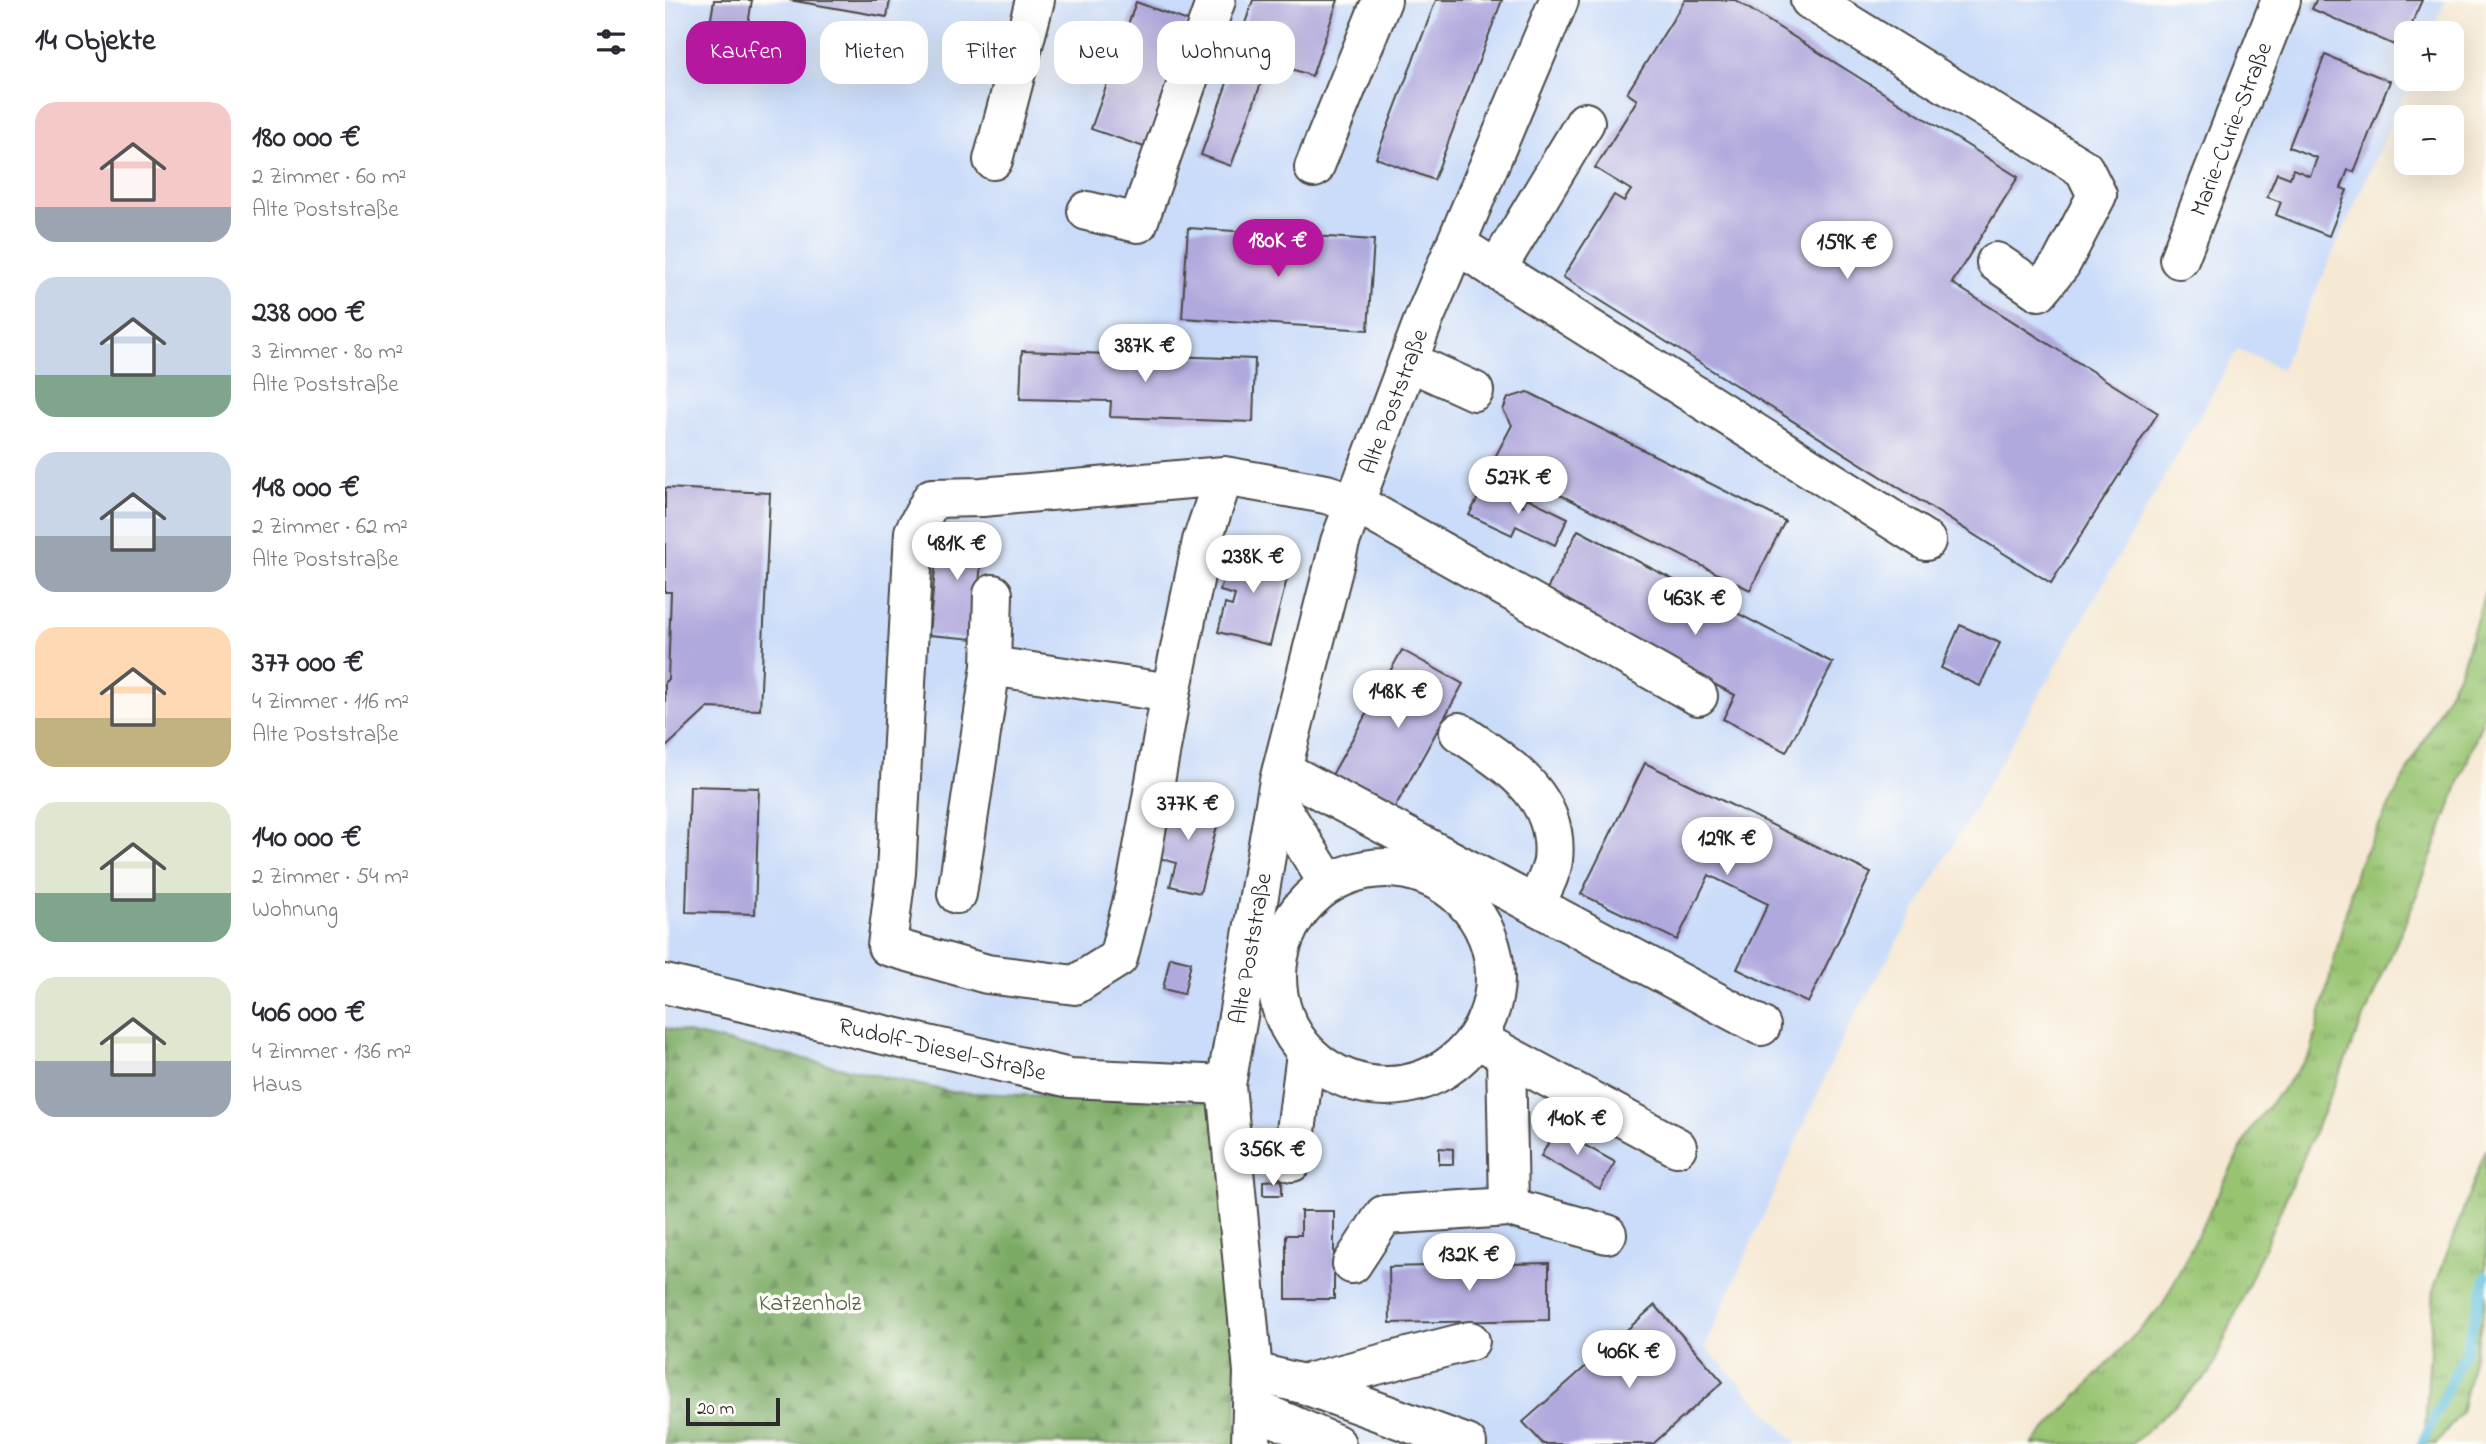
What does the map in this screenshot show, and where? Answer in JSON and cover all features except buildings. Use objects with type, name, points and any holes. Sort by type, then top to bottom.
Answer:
[{"type":"street","points":[[993,160],[1035,0]]},
{"type":"street","points":[[1087,211],[1138,223],[1216,0]]},
{"type":"street","points":[[1314,168],[1382,0]]},
{"type":"street","name":"Alte Poststraße","points":[[1252,1408],[1226,1085],[1279,784],[1340,542],[1408,361],[1559,0]]},
{"type":"street","points":[[1810,0],[2084,169],[2097,195],[2061,264],[2039,291],[1996,261]]},
{"type":"street","name":"Marie-Curie-Straße","points":[[2179,259],[2281,0]]},
{"type":"street","points":[[1496,270],[1585,122]]},
{"type":"street","points":[[1456,244],[1926,541]]},
{"type":"street","points":[[1408,361],[1474,391]]},
{"type":"street","points":[[1224,476],[1202,541],[1135,892],[1118,958],[1075,985],[987,975],[887,946],[896,873],[913,532],[932,498],[982,497],[1224,476],[1326,494],[1355,503],[1698,696]]},
{"type":"street","points":[[957,894],[991,666],[993,594]]},
{"type":"street","points":[[991,666],[1171,693]]},
{"type":"street","points":[[1459,732],[1504,763],[1522,780],[1540,798],[1552,823],[1553,862],[1535,905]]},
{"type":"street","points":[[1279,784],[1294,824],[1328,883]]},
{"type":"street","points":[[1279,784],[1535,905],[1761,1026]]},
{"type":"street","points":[[1492,1047],[1415,1084],[1376,1087],[1338,1077],[1306,1054],[1281,1012],[1276,963],[1293,917],[1328,883],[1375,866],[1424,873],[1465,900],[1491,943],[1495,992],[1492,1047],[1509,1208]]},
{"type":"street","name":"Rudolf-Diesel-Straße","points":[[665,984],[1070,1078],[1226,1085]]},
{"type":"street","points":[[1492,1047],[1677,1147]]},
{"type":"street","points":[[1292,1162],[1306,1054]]},
{"type":"street","points":[[1352,1264],[1384,1214],[1509,1208],[1607,1234]]},
{"type":"street","points":[[1252,1408],[1303,1384],[1470,1341]]},
{"type":"street","points":[[1303,1384],[1467,1444]]},
{"type":"street","points":[[1252,1408],[1336,1444]]},
{"type":"shaded area","points":[[665,0],[2446,0],[2436,21],[2394,21],[2394,91],[2406,91],[2399,105],[2394,105],[2394,117],[2281,369],[2238,349],[1844,1035],[1705,1347],[1797,1444],[1337,1444],[1237,1408],[1221,1104],[952,1092],[665,1028]]},
{"type":"green space","points":[[2486,590],[2486,711],[2414,902],[2210,1373],[2132,1444],[2032,1444],[2162,1306],[2252,1127],[2311,1053],[2357,867],[2461,669]]},
{"type":"green space","name":"Katzenholz","points":[[665,1028],[952,1092],[1221,1103],[1237,1444],[665,1444]]},
{"type":"green space","points":[[2486,1149],[2486,1302],[2461,1413],[2436,1444],[2424,1444],[2434,1288]]},
{"type":"waterway","points":[[2422,1444],[2466,1349],[2486,1276]]}]
